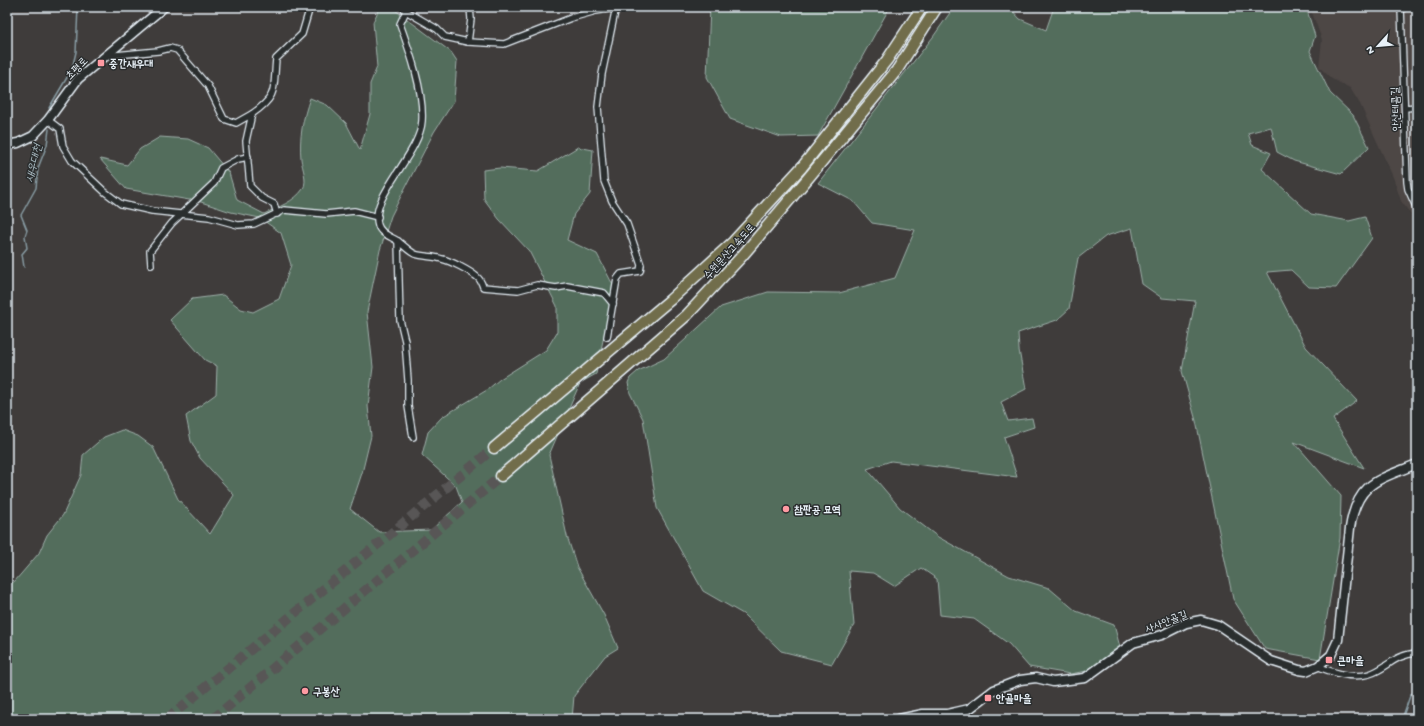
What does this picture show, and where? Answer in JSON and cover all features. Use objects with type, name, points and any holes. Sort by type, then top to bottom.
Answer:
[{"type":"highway","name":"수원문산고속도로","points":[[494,448],[670,300],[733,242],[802,167],[887,60],[922,7]]},
{"type":"highway","name":"수원문산고속도로","points":[[501,476],[687,315],[742,256],[897,70],[937,7]]},
{"type":"street","name":"초평로","points":[[7,145],[18,143],[33,136],[48,120],[78,79],[164,7]]},
{"type":"street","points":[[105,56],[158,51],[170,48],[177,50],[208,86],[224,119],[236,123],[267,103],[274,91],[276,59],[302,34],[310,7]]},
{"type":"street","points":[[468,42],[471,19],[470,7]]},
{"type":"street","name":"안산테콤길","points":[[1401,7],[1407,182],[1408,189],[1417,209]]},
{"type":"street","points":[[607,337],[613,304],[617,279],[622,274],[640,271],[641,265],[626,224],[612,201],[604,181],[598,107],[602,74],[616,8],[596,10],[571,18],[504,44],[468,42],[445,37],[437,29],[404,9],[400,24],[422,104],[422,123],[411,151],[398,174],[384,191],[378,217],[378,226],[381,231],[398,241],[414,254],[427,258],[442,259],[479,278],[483,287],[518,290],[537,285],[556,288],[567,286],[604,293],[613,304]]},
{"type":"street","points":[[1404,108],[1417,108]]},
{"type":"street","points":[[252,114],[246,140],[250,186],[262,198],[274,204],[277,214]]},
{"type":"street","points":[[48,120],[60,129],[63,146],[72,161],[105,192],[121,204],[209,217],[238,225],[254,224],[284,210],[326,214],[354,211],[378,217]]},
{"type":"street","points":[[151,265],[150,251],[164,232],[214,183],[221,168],[238,159],[248,157]]},
{"type":"street","points":[[398,241],[400,320],[405,341],[408,406],[413,438]]},
{"type":"street","points":[[1318,666],[1331,655],[1338,640],[1350,528],[1353,512],[1358,499],[1368,486],[1382,478],[1417,464]]},
{"type":"street","name":"사사안골길","points":[[899,719],[923,714],[947,714],[970,709],[994,690],[1020,680],[1036,678],[1053,682],[1085,678],[1133,644],[1162,635],[1186,623],[1201,620],[1218,625],[1271,661],[1306,671],[1318,666],[1325,670],[1355,677],[1363,676],[1372,674],[1403,656],[1417,653]]},
{"type":"shaded area","points":[[1310,7],[1417,7],[1417,270],[1413,217],[1401,201],[1393,177],[1360,104],[1350,88],[1332,79],[1319,67],[1322,40]]},
{"type":"green space","points":[[380,7],[391,7],[451,52],[457,61],[454,101],[434,132],[391,216],[380,250],[367,312],[373,367],[368,406],[371,436],[362,473],[350,509],[379,532],[431,530],[462,502],[456,486],[422,455],[428,432],[442,417],[487,390],[500,379],[546,350],[557,332],[557,306],[529,251],[499,219],[484,199],[483,170],[500,168],[538,171],[578,147],[593,150],[590,194],[574,214],[567,240],[597,254],[614,287],[596,374],[580,383],[549,455],[567,536],[577,567],[604,615],[618,648],[605,656],[574,696],[572,719],[520,719],[515,715],[502,719],[7,719],[7,586],[15,581],[39,553],[47,535],[63,515],[81,475],[83,455],[104,437],[122,430],[138,436],[153,447],[178,499],[210,534],[234,495],[200,458],[191,441],[186,416],[216,394],[217,366],[205,360],[170,320],[192,299],[223,295],[241,309],[253,312],[279,299],[291,265],[281,233],[260,218],[231,212],[201,202],[126,189],[100,159],[127,165],[140,149],[160,137],[188,139],[208,148],[229,173],[237,200],[264,214],[285,204],[299,194],[303,189],[305,182],[301,159],[301,135],[305,113],[310,98],[327,105],[346,123],[360,150],[370,114],[370,84],[377,67],[373,22]]},
{"type":"green space","points":[[710,7],[890,7],[818,136],[781,137],[730,119],[707,77]]},
{"type":"green space","points":[[954,7],[1009,7],[1020,19],[1046,30],[1054,7],[1306,7],[1315,36],[1310,51],[1330,93],[1353,115],[1369,147],[1341,174],[1294,161],[1277,152],[1271,127],[1248,133],[1252,145],[1271,153],[1262,169],[1311,214],[1349,221],[1365,217],[1372,238],[1336,288],[1309,287],[1291,270],[1267,272],[1306,347],[1357,401],[1333,419],[1364,468],[1294,442],[1341,496],[1340,538],[1320,659],[1265,649],[1233,599],[1196,421],[1182,371],[1195,301],[1162,298],[1142,284],[1132,228],[1106,236],[1078,258],[1069,309],[1057,320],[1018,333],[1019,350],[1026,389],[1001,402],[1008,421],[1032,418],[1034,427],[1004,437],[1017,477],[891,461],[867,469],[900,508],[938,537],[1009,576],[1049,588],[1076,611],[1114,625],[1120,647],[1098,669],[1070,674],[1029,667],[1009,644],[974,619],[940,615],[937,579],[921,568],[894,586],[873,573],[849,571],[854,625],[832,664],[781,651],[743,614],[703,591],[657,508],[643,419],[630,393],[628,383],[630,378],[638,371],[664,359],[721,307],[768,292],[839,293],[895,278],[915,230],[872,223],[853,201],[818,183],[933,37]]},
{"type":"waterway","name":"새우대천","points":[[49,108],[72,69],[76,52],[78,7]]},
{"type":"waterway","name":"새우대천","points":[[24,267],[22,254],[27,248],[25,236],[27,230],[21,215],[36,188],[38,168],[47,145],[49,129]]},
{"type":"waterway","points":[[1402,719],[1410,696],[1417,688]]},
{"type":"tunnel","points":[[167,719],[494,448]]},
{"type":"tunnel","points":[[213,719],[501,476]]},
{"type":"place","name":"중간새우대","points":[[101,63]]},
{"type":"place","name":"참판공 묘역","points":[[786,509]]},
{"type":"place","name":"큰마을","points":[[1329,660]]},
{"type":"place","name":"구봉산","points":[[305,691]]},
{"type":"place","name":"안골마을","points":[[988,698]]}]
